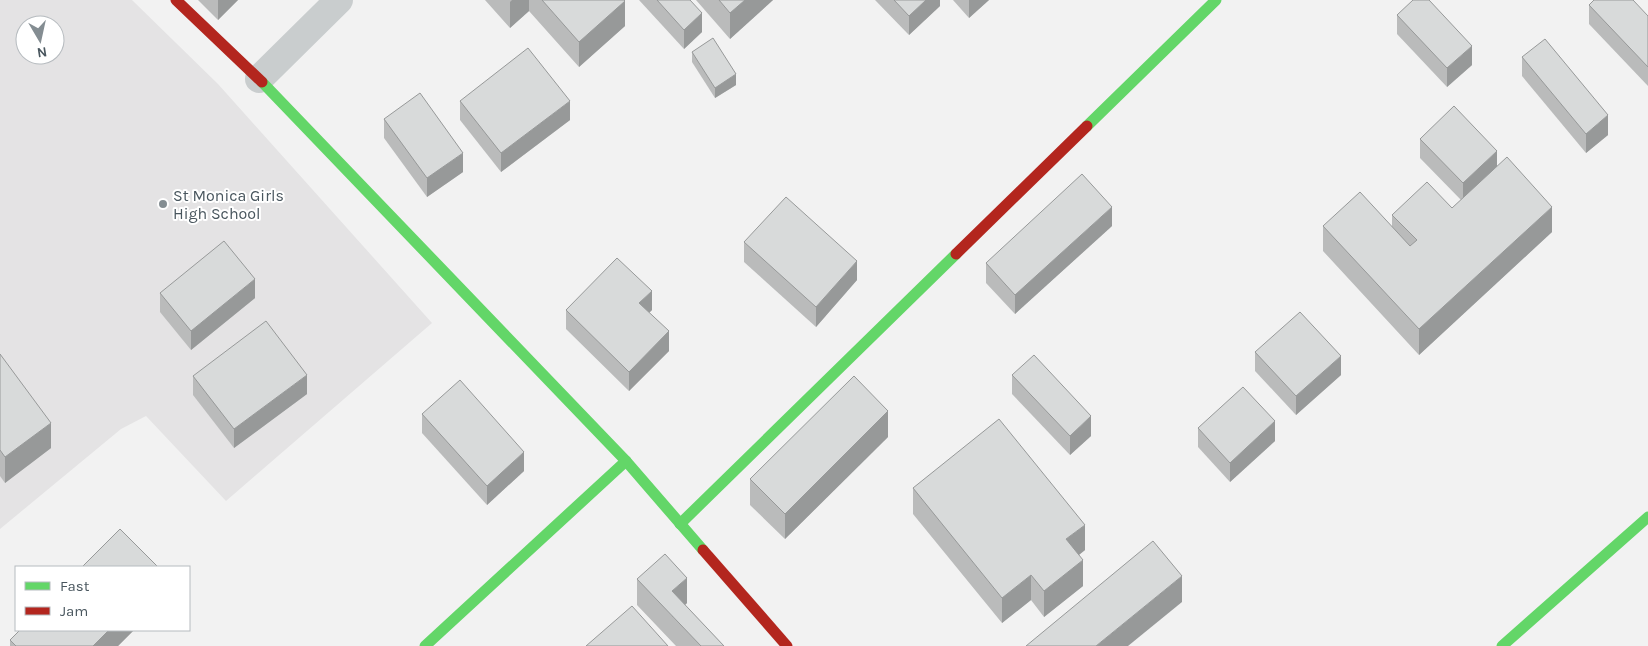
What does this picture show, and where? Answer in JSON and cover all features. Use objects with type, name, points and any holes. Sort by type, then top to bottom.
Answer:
[{"type":"street","points":[[176,0],[259,78],[626,461],[787,646]]},
{"type":"street","points":[[259,78],[339,0]]},
{"type":"street","points":[[680,524],[1216,0]]},
{"type":"street","points":[[425,646],[626,461]]},
{"type":"street","points":[[1502,646],[1648,518]]},
{"type":"shaded area","name":"St Monica Girls High School","points":[[0,0],[132,0],[218,84],[432,323],[226,501],[146,416],[121,429],[0,529]]},
{"type":"building","points":[[542,0],[624,0],[625,1],[579,42]]},
{"type":"building","points":[[657,0],[690,0],[702,13],[684,30]]},
{"type":"building","points":[[719,0],[745,0],[730,13]]},
{"type":"building","points":[[894,0],[926,0],[909,16]]},
{"type":"building","points":[[1413,0],[1429,0],[1472,46],[1447,68],[1397,15]]},
{"type":"building","points":[[1594,0],[1633,0],[1648,16],[1648,67],[1589,5]]},
{"type":"building","points":[[713,38],[736,74],[715,88],[692,52]]},
{"type":"building","points":[[1545,39],[1608,115],[1586,134],[1522,57]]},
{"type":"building","points":[[528,48],[570,101],[501,153],[460,101]]},
{"type":"building","points":[[420,93],[463,153],[427,178],[384,119]]},
{"type":"building","points":[[1454,106],[1497,151],[1463,183],[1420,139]]},
{"type":"building","points":[[1507,157],[1552,207],[1419,329],[1323,226],[1360,192],[1410,246],[1417,240],[1392,215],[1427,182],[1452,208]]},
{"type":"building","points":[[1082,174],[1112,207],[1015,295],[986,263]]},
{"type":"building","points":[[786,197],[857,261],[816,307],[744,242]]},
{"type":"building","points":[[224,241],[255,279],[191,331],[160,293]]},
{"type":"building","points":[[617,258],[652,291],[639,303],[669,331],[629,372],[566,310]]},
{"type":"building","points":[[1300,312],[1341,356],[1296,396],[1255,352]]},
{"type":"building","points":[[266,321],[307,375],[234,429],[193,376]]},
{"type":"building","points":[[0,354],[51,423],[5,457],[0,450]]},
{"type":"building","points":[[1034,355],[1091,416],[1070,436],[1012,375]]},
{"type":"building","points":[[854,376],[888,411],[785,514],[750,479]]},
{"type":"building","points":[[460,380],[524,452],[487,486],[422,414]]},
{"type":"building","points":[[1243,387],[1275,421],[1230,463],[1198,428]]},
{"type":"building","points":[[999,419],[1085,525],[1066,539],[1083,560],[1044,591],[1031,575],[1002,598],[913,488]]},
{"type":"building","points":[[120,529],[157,566],[83,566]]},
{"type":"building","points":[[1153,541],[1182,576],[1096,646],[1026,646]]},
{"type":"building","points":[[665,554],[687,578],[672,591],[724,646],[701,646],[637,579]]},
{"type":"building","points":[[632,606],[668,646],[586,646]]},
{"type":"building","points":[[19,631],[108,631],[93,646],[16,646],[10,640]]},
{"type":"traffic: fast","points":[[1087,126],[1216,0]]},
{"type":"traffic: fast","points":[[262,82],[626,461],[703,550]]},
{"type":"traffic: fast","points":[[680,524],[956,254]]},
{"type":"traffic: fast","points":[[425,646],[626,461]]},
{"type":"traffic: fast","points":[[1502,646],[1648,517]]},
{"type":"traffic: jam","points":[[176,0],[262,82]]},
{"type":"traffic: jam","points":[[956,254],[1087,126]]},
{"type":"traffic: jam","points":[[703,550],[787,646]]},
{"type":"place","name":"St Monica Girls High School","points":[[163,204]]}]
